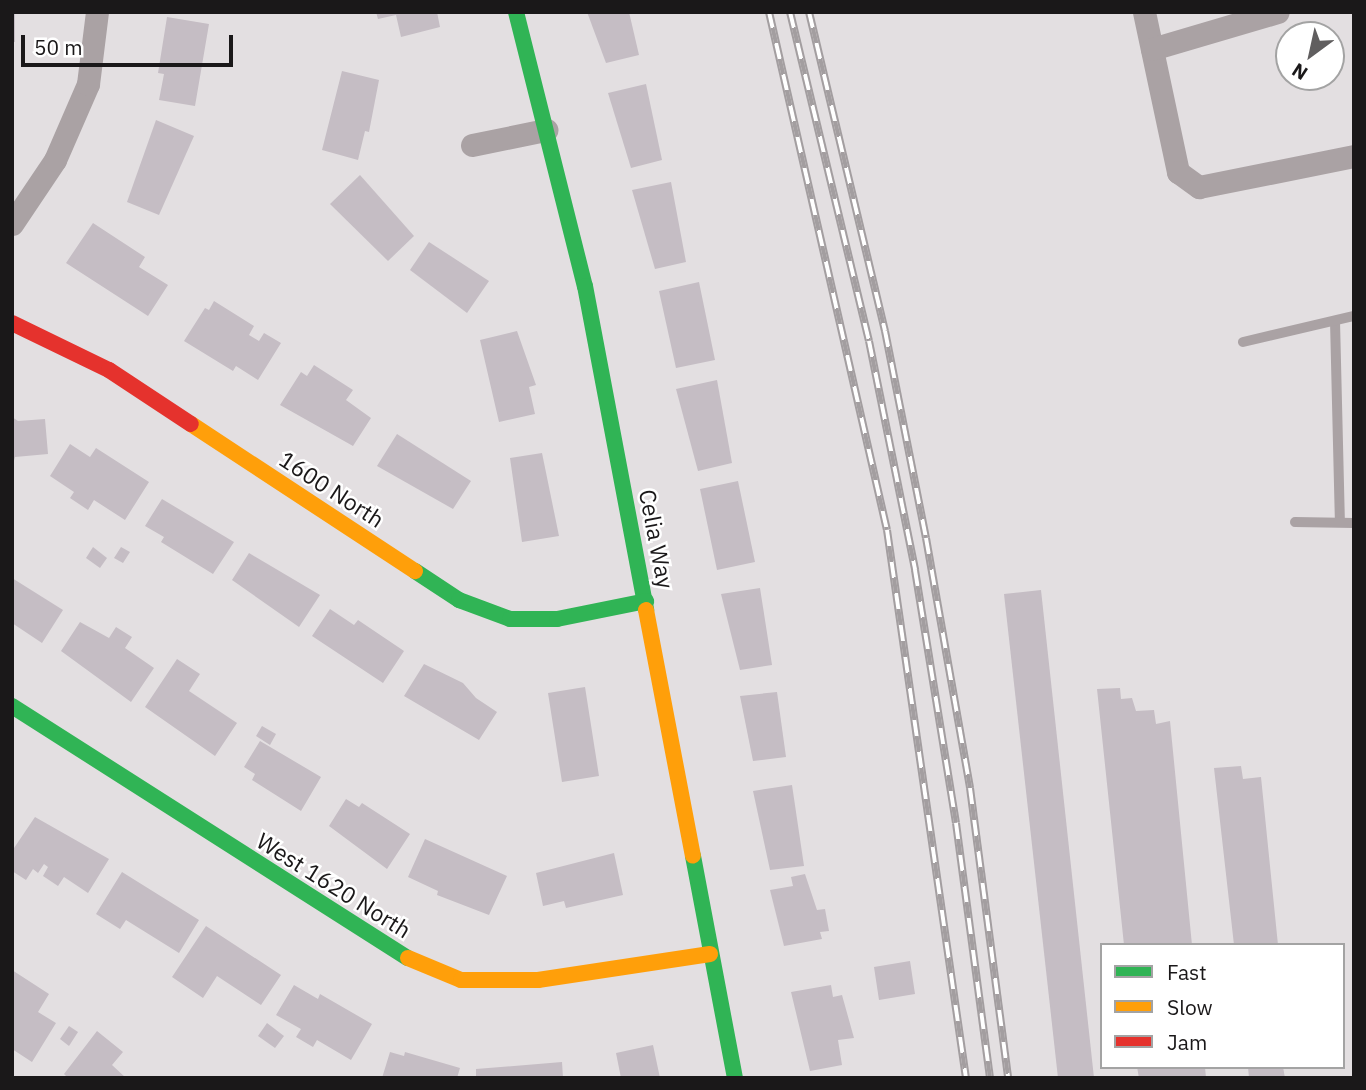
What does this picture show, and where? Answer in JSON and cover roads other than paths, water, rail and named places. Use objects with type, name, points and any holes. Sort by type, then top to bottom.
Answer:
[{"type":"street","points":[[12,224],[55,160],[88,84],[97,12]]},
{"type":"street","name":"Celia Way","points":[[516,12],[585,286],[735,1078]]},
{"type":"street","points":[[1144,12],[1178,172],[1199,187],[1354,156]]},
{"type":"street","points":[[1152,49],[1278,12]]},
{"type":"street","points":[[472,145],[546,130]]},
{"type":"street","name":"1600 North","points":[[12,323],[109,370],[459,600],[510,619],[557,619],[646,601]]},
{"type":"street","name":"West 1620 North","points":[[12,706],[393,951],[461,980],[538,980],[710,954]]},
{"type":"lane","points":[[1243,342],[1354,316]]},
{"type":"lane","points":[[1335,321],[1340,522]]},
{"type":"lane","points":[[1295,522],[1354,523]]},
{"type":"railway","points":[[769,12],[887,530],[966,1078]]},
{"type":"railway","points":[[790,12],[869,341],[915,570],[956,823],[990,1078]]},
{"type":"railway","points":[[809,12],[885,331],[926,538],[970,788],[1008,1078]]}]
